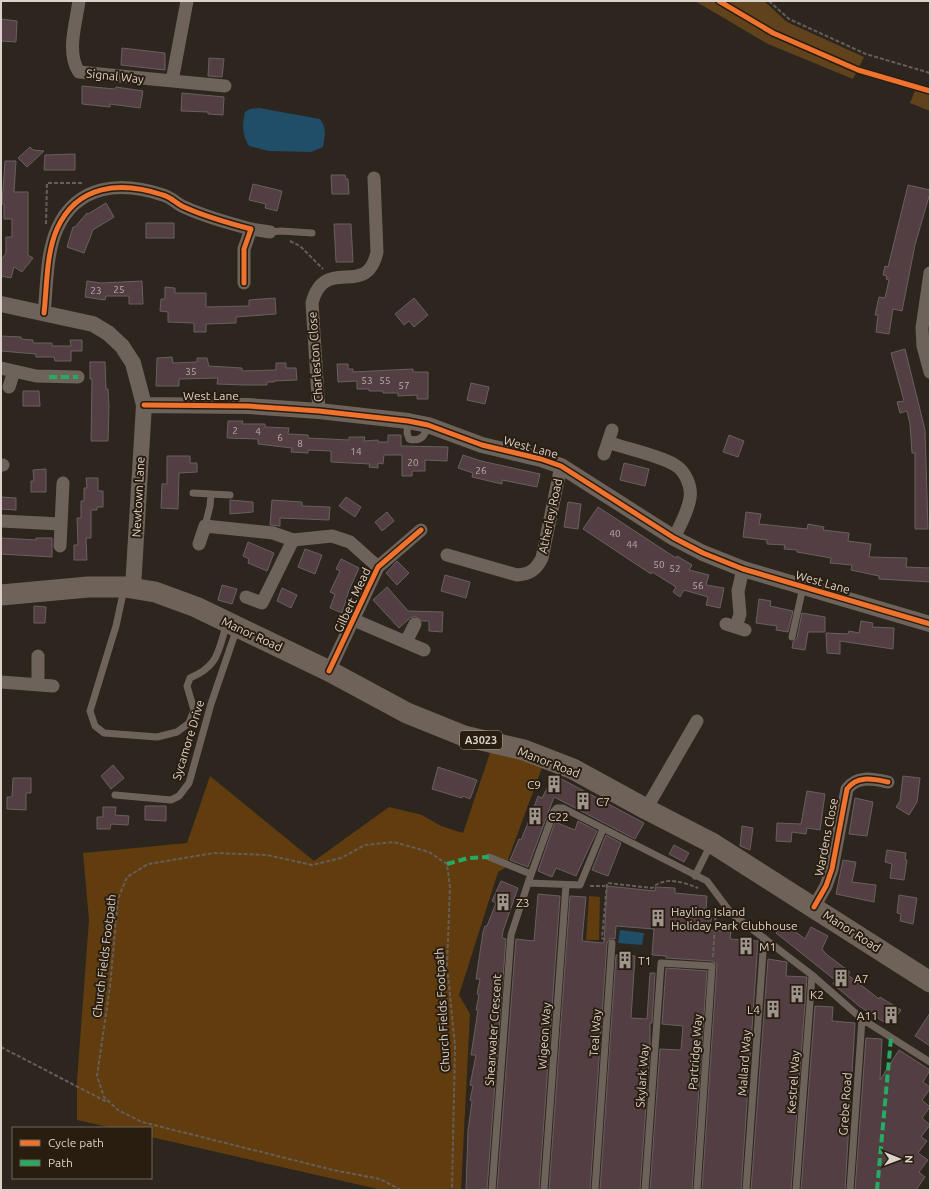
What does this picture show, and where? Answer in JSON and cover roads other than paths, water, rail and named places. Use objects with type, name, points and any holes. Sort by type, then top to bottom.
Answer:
[{"type":"main road","name":"Manor Road","points":[[1,595],[88,587],[129,588],[162,595],[196,607],[329,671],[407,713],[464,736],[524,750],[574,769],[646,809],[712,843],[930,982]]},
{"type":"street","name":"Signal Way","points":[[79,1],[73,43],[73,64],[79,72],[224,86]]},
{"type":"street","points":[[172,81],[187,1]]},
{"type":"street","name":"Charleston Close","points":[[319,411],[312,304],[315,290],[329,280],[359,276],[368,272],[375,263],[377,252],[374,178]]},
{"type":"street","points":[[44,313],[50,254],[56,230],[69,208],[88,194],[107,188],[131,188],[164,195],[182,206],[213,219],[270,232]]},
{"type":"street","points":[[244,283],[244,250],[251,228]]},
{"type":"street","points":[[930,273],[922,328],[923,346],[930,372]]},
{"type":"street","points":[[1,304],[93,324],[108,333],[122,346],[133,363],[144,405]]},
{"type":"street","points":[[9,387],[7,369],[36,376],[78,377]]},
{"type":"street","name":"West Lane","points":[[144,405],[246,406],[319,411],[408,421],[428,425],[482,445],[541,458],[561,466],[674,538],[703,553],[742,569],[930,624]]},
{"type":"street","name":"Newtown Lane","points":[[129,588],[144,405]]},
{"type":"street","points":[[612,430],[606,448],[666,461],[676,466],[685,475],[689,484],[690,496],[687,510],[674,538]]},
{"type":"street","name":"Atherley Road","points":[[447,555],[517,575],[527,575],[537,568],[542,558],[561,466]]},
{"type":"street","points":[[60,546],[63,483]]},
{"type":"street","points":[[1,521],[61,524]]},
{"type":"street","points":[[199,544],[205,526]]},
{"type":"street","name":"Gilbert Mead","points":[[205,526],[273,533],[293,540],[332,536],[350,542],[378,567]]},
{"type":"street","name":"Gilbert Mead","points":[[329,671],[378,567],[421,530]]},
{"type":"street","points":[[246,597],[262,603],[293,540]]},
{"type":"street","points":[[736,627],[740,614],[738,591],[742,569]]},
{"type":"street","name":"Gilbert Mead","points":[[354,620],[424,650]]},
{"type":"street","points":[[406,642],[415,624]]},
{"type":"street","points":[[38,656],[38,684]]},
{"type":"street","points":[[1,682],[53,686]]},
{"type":"street","points":[[646,809],[697,720]]},
{"type":"street","name":"Wardens Close","points":[[814,907],[826,886],[832,869],[847,789],[860,779],[870,778],[888,782]]},
{"type":"lane","points":[[270,232],[281,231],[312,234]]},
{"type":"lane","points":[[193,493],[230,495]]},
{"type":"lane","points":[[205,526],[210,506],[211,494]]},
{"type":"lane","points":[[792,637],[803,587]]},
{"type":"lane","points":[[129,588],[90,711],[96,726],[104,733],[157,736],[177,732],[189,723],[194,710],[187,686],[190,678],[204,672],[214,661],[232,625]]},
{"type":"lane","name":"Sycamore Drive","points":[[115,795],[171,800],[179,796],[189,783],[232,625]]},
{"type":"lane","name":"Shearwater Crescent","points":[[492,1190],[511,935],[554,811],[557,808],[563,808],[603,829]]},
{"type":"lane","points":[[528,883],[580,885],[603,829],[707,882],[731,913],[812,975],[862,1019],[930,1062]]},
{"type":"lane","points":[[695,876],[712,843]]},
{"type":"lane","points":[[489,857],[531,874]]},
{"type":"lane","name":"Wigeon Way","points":[[544,1190],[566,884]]},
{"type":"lane","name":"Mallard Way","points":[[746,1190],[764,938]]},
{"type":"lane","name":"Teal Way","points":[[595,1190],[612,943]]},
{"type":"lane","name":"Partridge Way","points":[[661,963],[712,966],[697,1190]]},
{"type":"lane","name":"Skylark Way","points":[[645,1190],[661,963]]},
{"type":"lane","name":"Kestrel Way","points":[[796,1190],[812,975]]},
{"type":"lane","name":"Grebe Road","points":[[850,1190],[862,1019]]},
{"type":"water","points":[[259,108],[320,119],[325,129],[323,147],[311,152],[269,151],[249,146],[243,130],[245,112],[250,109]]},
{"type":"water","points":[[620,930],[644,933],[642,945],[618,943]]},
{"type":"place","name":"C9","points":[[554,784]]},
{"type":"place","name":"C7","points":[[583,801]]},
{"type":"place","name":"C22","points":[[535,816]]},
{"type":"place","name":"Z3","points":[[503,902]]},
{"type":"place","name":"Hayling Island Holiday Park Clubhouse","points":[[658,918]]},
{"type":"place","name":"M1","points":[[746,946]]},
{"type":"place","name":"T1","points":[[625,960]]},
{"type":"place","name":"A7","points":[[841,978]]},
{"type":"place","name":"K2","points":[[797,994]]},
{"type":"place","name":"L4","points":[[773,1009]]},
{"type":"place","name":"A11","points":[[891,1015]]}]
